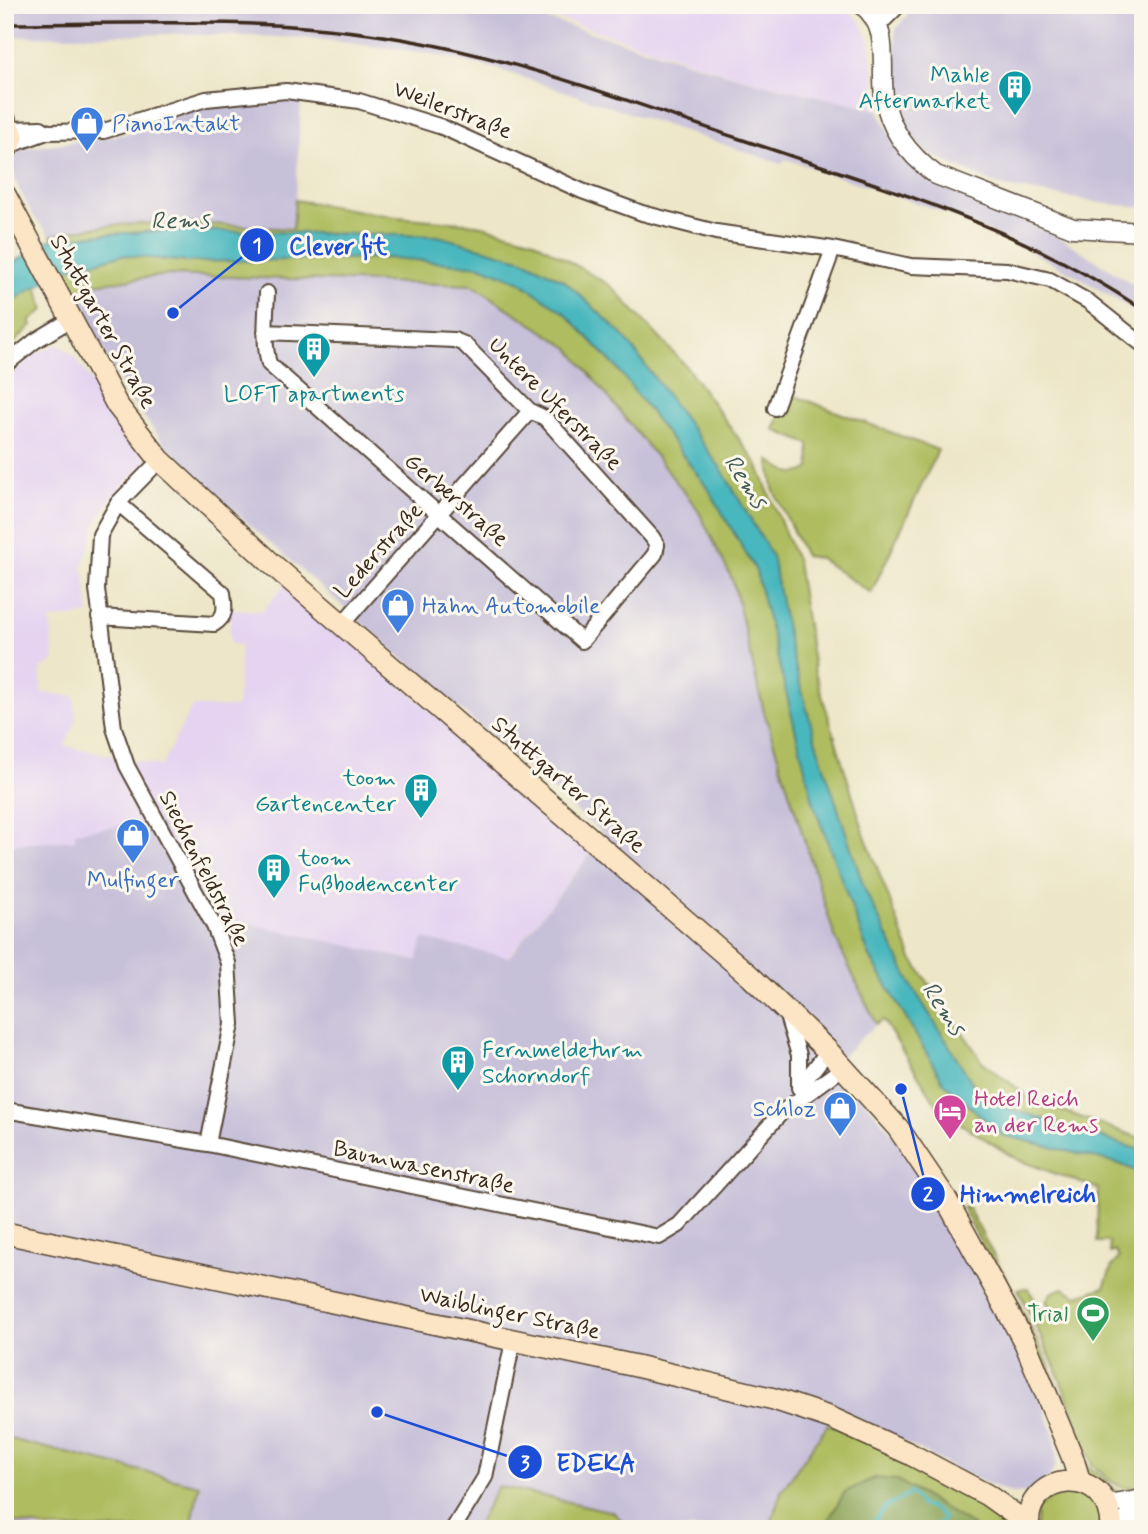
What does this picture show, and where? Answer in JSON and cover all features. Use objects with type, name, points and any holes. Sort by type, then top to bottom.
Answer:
[{"type":"main road","name":"Stuttgarter Straße","points":[[6,192],[117,405],[160,460],[216,514],[785,1008],[844,1067],[898,1128],[946,1199],[1025,1343],[1080,1482]]},
{"type":"main road","name":"Waiblinger Straße","points":[[5,1233],[697,1379],[774,1399],[862,1431],[987,1495],[1029,1526]]},
{"type":"main road","name":"Stuttgarter Straße","points":[[1055,1484],[1060,1471],[1064,1438]]},
{"type":"main road","points":[[1029,1526],[1036,1499],[1055,1484],[1080,1482],[1101,1494],[1108,1505],[1111,1529]]},
{"type":"main road","name":"Waiblinger Straße","points":[[987,1495],[1036,1499]]},
{"type":"street","points":[[862,5],[879,24],[889,115],[909,152],[922,165],[936,175],[1073,228],[1143,232]]},
{"type":"street","points":[[879,24],[899,5]]},
{"type":"street","name":"Weilerstraße","points":[[8,136],[41,128],[47,132],[104,131],[206,99],[286,91],[359,101],[442,127],[583,191],[642,213],[716,232],[833,249],[911,266],[1007,270],[1050,280],[1089,302],[1143,345]]},
{"type":"street","points":[[775,408],[833,249]]},
{"type":"street","name":"Gerberstraße","points":[[267,293],[265,332],[269,364],[582,641],[654,554]]},
{"type":"street","points":[[5,365],[66,311]]},
{"type":"street","name":"Untere Uferstraße","points":[[265,332],[454,340],[473,352],[530,411],[545,418],[652,537],[657,545],[654,554]]},
{"type":"street","name":"Lederstraße","points":[[343,624],[530,411]]},
{"type":"street","name":"Siechenfeldstraße","points":[[160,460],[118,503],[100,535],[97,589],[114,728],[127,766],[178,865],[214,926],[228,963],[232,1024],[208,1144]]},
{"type":"street","points":[[99,617],[214,624],[220,620],[226,609],[223,593],[118,503]]},
{"type":"street","points":[[785,1008],[799,1055],[799,1087]]},
{"type":"street","name":"Baumwasenstraße","points":[[5,1110],[208,1144],[659,1237],[679,1226],[782,1112],[828,1051]]},
{"type":"street","name":"Baumwasenstraße","points":[[782,1112],[844,1067]]},
{"type":"street","points":[[453,1529],[485,1477],[513,1341]]},
{"type":"street","points":[[1108,1505],[1143,1501]]},
{"type":"street","points":[[1117,1529],[1143,1501]]},
{"type":"shaded area","points":[[5,5],[501,5],[747,80],[878,110],[896,147],[924,176],[1015,215],[1067,242],[1143,291],[1143,316],[1075,275],[1014,243],[946,213],[786,159],[782,164],[497,69],[427,53],[310,38],[180,34],[5,37]]},
{"type":"shaded area","points":[[500,5],[846,7],[862,24],[870,41],[878,110],[745,79],[569,22]]},
{"type":"shaded area","points":[[914,5],[1143,5],[1143,207],[1107,204],[1000,186],[925,152],[910,135],[896,83],[895,31]]},
{"type":"shaded area","points":[[301,100],[294,229],[170,224],[71,230],[51,236],[34,217],[16,183],[11,165],[12,157],[21,149],[133,133],[133,128],[205,107],[254,101]]},
{"type":"shaded area","points":[[168,275],[473,285],[568,348],[697,508],[733,581],[764,712],[835,937],[876,1024],[834,1064],[895,1137],[1025,1357],[1055,1438],[1056,1465],[1047,1481],[1031,1492],[1011,1493],[974,1478],[839,1409],[781,1492],[769,1529],[630,1529],[613,1512],[499,1486],[475,1529],[5,1529],[5,845],[75,840],[75,832],[159,821],[212,915],[417,961],[423,939],[509,957],[605,836],[202,483],[169,450],[135,405],[110,363],[76,294],[93,284]]},
{"type":"shaded area","points":[[58,344],[74,356],[147,462],[113,495],[96,522],[82,571],[85,574],[89,614],[50,620],[54,662],[40,669],[41,693],[74,696],[76,720],[65,746],[161,766],[192,707],[237,707],[241,645],[230,644],[230,609],[262,611],[285,585],[593,851],[508,957],[423,939],[417,961],[212,915],[75,832],[76,840],[5,845],[5,381],[32,355]]},
{"type":"green space","points":[[295,200],[396,217],[475,224],[531,239],[611,286],[685,365],[757,464],[797,562],[814,669],[864,833],[912,959],[983,1062],[1034,1101],[1143,1139],[1143,1485],[1125,1489],[1109,1480],[1092,1464],[1056,1369],[1018,1289],[1028,1288],[1044,1317],[1053,1315],[1046,1301],[1051,1293],[1063,1288],[1078,1296],[1104,1287],[1112,1266],[1119,1258],[1115,1251],[1110,1253],[1109,1242],[1097,1242],[1098,1189],[1018,1160],[941,1111],[883,1020],[876,1024],[835,937],[764,712],[733,581],[697,508],[569,348],[472,285],[168,275],[93,284],[76,294],[51,236],[109,225],[171,223],[293,229]]},
{"type":"green space","points":[[5,282],[30,290],[37,286],[44,310],[30,321],[32,325],[5,352]]},
{"type":"green space","points":[[787,393],[938,450],[871,593],[819,558],[805,556],[773,489],[769,460],[794,473],[810,468],[809,444],[774,430]]},
{"type":"green space","points":[[967,1206],[1009,1284],[1007,1286],[1004,1286],[962,1207]]},
{"type":"green space","points":[[1014,1293],[1048,1363],[1086,1464],[1121,1494],[1112,1496],[1087,1476],[1011,1299]]},
{"type":"green space","points":[[828,1424],[877,1444],[928,1470],[1021,1529],[978,1529],[897,1480],[845,1492],[823,1529],[769,1529],[781,1492]]},
{"type":"green space","points":[[5,1438],[199,1485],[191,1529],[52,1529],[5,1521]]},
{"type":"green space","points":[[874,1478],[897,1480],[978,1529],[823,1529],[845,1492]]},
{"type":"green space","points":[[498,1486],[613,1512],[630,1529],[475,1529]]},
{"type":"green space","points":[[1065,1487],[1097,1500],[1104,1529],[1036,1529],[1037,1509]]},
{"type":"water","points":[[180,230],[438,236],[524,260],[565,281],[623,335],[722,470],[772,556],[789,644],[816,742],[865,890],[912,986],[973,1084],[999,1105],[1143,1151],[1143,1174],[1117,1163],[1002,1135],[944,1083],[869,955],[814,805],[756,571],[709,490],[616,367],[565,313],[518,281],[480,266],[392,258],[187,262],[123,255],[68,269],[20,296],[5,314],[5,269],[45,241],[91,235]]},
{"type":"waterway","points":[[875,1529],[875,1520],[885,1508],[911,1493],[922,1506],[932,1508],[944,1518],[933,1529]]},
{"type":"railway","points":[[5,24],[279,25],[369,34],[463,52],[556,77],[946,210],[1048,254],[1143,310]]},
{"type":"place","name":"Mahle Aftermarket","points":[[1015,117]]},
{"type":"place","name":"PianoIntakt","points":[[87,153]]},
{"type":"place","name":"Clever fit","points":[[173,313]]},
{"type":"place","name":"LOFT apartments","points":[[314,379]]},
{"type":"place","name":"Hahn Automobile","points":[[398,635]]},
{"type":"place","name":"toom Gartencenter","points":[[421,820]]},
{"type":"place","name":"Mulfinger","points":[[133,865]]},
{"type":"place","name":"toom Fußbodencenter","points":[[274,900]]},
{"type":"place","name":"Himmelreich","points":[[901,1089]]},
{"type":"place","name":"Fernmeldeturm Schorndorf","points":[[458,1092]]},
{"type":"place","name":"Schloz","points":[[840,1138]]},
{"type":"place","name":"Hotel Reich an der Rems","points":[[950,1141]]},
{"type":"place","name":"Trial","points":[[1093,1343]]},
{"type":"place","name":"EDEKA","points":[[377,1412]]},
{"type":"water label","name":"Rems","points":[[180,220]]},
{"type":"water label","name":"Rems","points":[[746,481]]},
{"type":"water label","name":"Rems","points":[[944,1008]]}]
